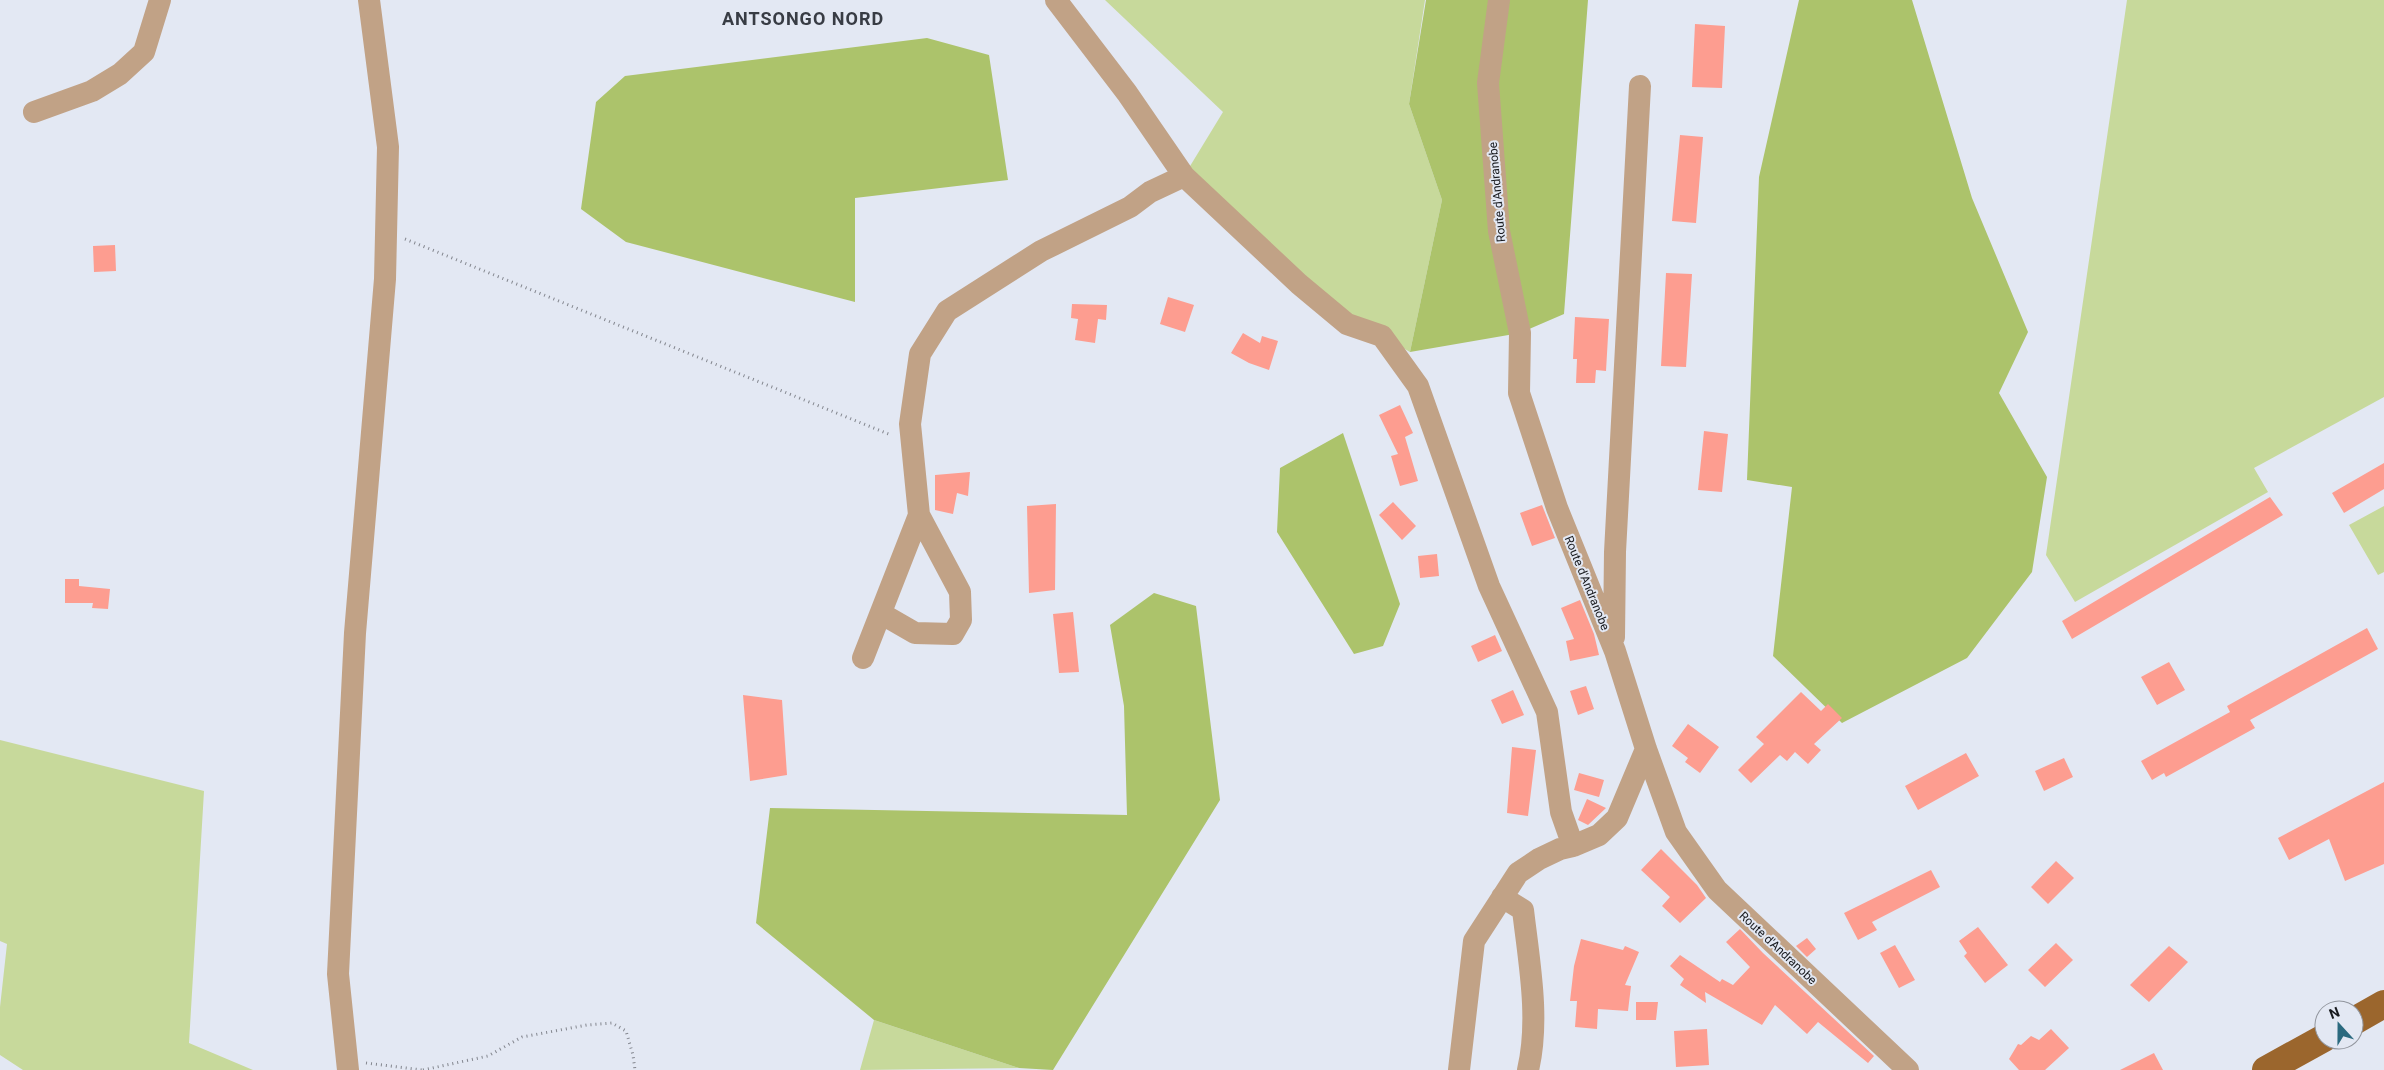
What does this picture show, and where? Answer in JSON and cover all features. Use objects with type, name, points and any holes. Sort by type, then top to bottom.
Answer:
[{"type":"main road","points":[[2364,1015],[2384,1004]]},
{"type":"main road","points":[[2266,1070],[2314,1044]]},
{"type":"street","points":[[34,112],[92,91],[120,74],[144,52],[160,0]]},
{"type":"street","points":[[348,1065],[338,974],[355,633],[385,279],[388,147],[369,0]]},
{"type":"street","points":[[1056,0],[1127,93],[1184,176],[1299,284],[1347,324],[1382,336],[1418,386],[1489,586],[1546,712],[1561,812],[1573,846]]},
{"type":"street","name":"Route d'Andranobe","points":[[1500,0],[1488,83],[1499,231],[1520,332],[1520,393],[1557,508],[1615,651],[1646,749],[1676,832],[1716,890],[1908,1070]]},
{"type":"street","points":[[1615,651],[1615,552],[1640,86]]},
{"type":"street","points":[[882,614],[915,633],[954,634],[961,620],[960,592],[919,515],[910,424],[920,354],[947,311],[1041,251],[1130,207],[1150,192],[1184,176]]},
{"type":"street","points":[[863,658],[882,614],[919,515]]},
{"type":"street","points":[[1458,1070],[1474,941],[1518,873],[1539,859],[1560,849],[1573,846],[1599,835],[1617,818],[1646,749]]},
{"type":"street","points":[[1502,897],[1523,910],[1530,969],[1534,1046],[1528,1070]]},
{"type":"path","points":[[386,231],[912,443]]},
{"type":"path","points":[[348,1065],[423,1070],[488,1056],[522,1037],[587,1025],[612,1023],[626,1030],[634,1055],[635,1070]]},
{"type":"green space","points":[[1105,0],[1425,0],[1409,104],[1442,200],[1410,352],[1382,336],[1347,324],[1184,176],[1223,112]]},
{"type":"green space","points":[[1426,0],[1588,0],[1564,314],[1520,333],[1410,352],[1442,200],[1409,104]]},
{"type":"green space","points":[[1799,0],[1912,0],[1972,198],[2028,332],[1999,393],[2047,477],[2032,572],[1967,658],[1842,723],[1773,656],[1792,487],[1747,480],[1759,177]]},
{"type":"green space","points":[[2127,0],[2384,0],[2384,397],[2254,468],[2268,492],[2075,602],[2046,555]]},
{"type":"green space","points":[[927,38],[989,55],[1008,180],[855,198],[855,302],[626,242],[581,209],[596,102],[625,76]]},
{"type":"green space","points":[[1343,433],[1400,604],[1383,646],[1354,654],[1277,532],[1280,468]]},
{"type":"green space","points":[[2384,506],[2384,572],[2378,575],[2349,525]]},
{"type":"green space","points":[[1154,593],[1196,606],[1220,800],[1053,1070],[1019,1068],[874,1020],[756,923],[770,808],[1127,815],[1124,706],[1110,625]]},
{"type":"green space","points":[[0,740],[204,791],[189,1043],[253,1070],[23,1070],[0,1055],[0,1007],[7,944],[0,941]]},
{"type":"green space","points":[[874,1020],[1019,1068],[860,1070]]},
{"type":"building","points":[[1695,24],[1725,26],[1722,88],[1692,87]]},
{"type":"building","points":[[1680,135],[1703,137],[1696,223],[1672,221]]},
{"type":"building","points":[[115,245],[116,271],[94,272],[93,246]]},
{"type":"building","points":[[1666,273],[1692,274],[1686,367],[1661,366]]},
{"type":"building","points":[[1168,297],[1194,305],[1185,332],[1160,324]]},
{"type":"building","points":[[1072,304],[1107,305],[1106,320],[1098,319],[1095,343],[1075,340],[1078,319],[1071,318]]},
{"type":"building","points":[[1575,317],[1609,319],[1606,371],[1596,370],[1595,383],[1576,383],[1577,359],[1573,359]]},
{"type":"building","points":[[1243,333],[1260,343],[1262,336],[1278,341],[1269,370],[1249,363],[1231,353]]},
{"type":"building","points":[[1400,405],[1413,433],[1405,437],[1418,481],[1400,486],[1391,456],[1398,454],[1379,415]]},
{"type":"building","points":[[1704,431],[1728,434],[1722,492],[1698,490]]},
{"type":"building","points":[[2384,463],[2384,489],[2344,513],[2332,493]]},
{"type":"building","points":[[970,472],[968,496],[957,493],[953,514],[935,510],[935,475]]},
{"type":"building","points":[[2270,497],[2283,515],[2072,639],[2062,621]]},
{"type":"building","points":[[1393,502],[1416,526],[1402,540],[1379,515]]},
{"type":"building","points":[[1056,504],[1055,590],[1029,593],[1027,506]]},
{"type":"building","points":[[1542,505],[1555,538],[1532,546],[1520,513]]},
{"type":"building","points":[[1437,554],[1439,576],[1420,578],[1418,556]]},
{"type":"building","points":[[65,579],[79,579],[79,586],[110,589],[108,609],[92,608],[93,603],[65,603]]},
{"type":"building","points":[[1580,600],[1594,634],[1599,655],[1570,661],[1566,641],[1574,639],[1561,608]]},
{"type":"building","points":[[1073,612],[1079,672],[1059,673],[1053,614]]},
{"type":"building","points":[[2367,628],[2378,649],[2250,720],[2255,728],[2166,777],[2164,773],[2152,780],[2141,761],[2230,712],[2227,706]]},
{"type":"building","points":[[1495,635],[1502,651],[1478,662],[1471,646]]},
{"type":"building","points":[[2169,662],[2185,690],[2157,705],[2141,677]]},
{"type":"building","points":[[1586,686],[1594,709],[1578,715],[1570,691]]},
{"type":"building","points":[[1513,690],[1524,715],[1502,724],[1491,700]]},
{"type":"building","points":[[1801,692],[1821,711],[1828,704],[1842,718],[1814,744],[1821,750],[1808,764],[1795,752],[1787,761],[1780,755],[1751,783],[1738,770],[1764,744],[1756,737]]},
{"type":"building","points":[[743,695],[782,700],[787,775],[750,781]]},
{"type":"building","points":[[1688,724],[1719,747],[1700,773],[1685,762],[1688,758],[1672,746]]},
{"type":"building","points":[[1512,747],[1536,750],[1528,816],[1507,813]]},
{"type":"building","points":[[1966,753],[1979,776],[1918,810],[1905,786]]},
{"type":"building","points":[[2064,758],[2073,777],[2044,791],[2035,771]]},
{"type":"building","points":[[1579,773],[1604,780],[1599,797],[1574,790]]},
{"type":"building","points":[[2384,782],[2384,864],[2345,881],[2329,839],[2289,860],[2278,838]]},
{"type":"building","points":[[1587,799],[1606,808],[1588,825],[1578,820]]},
{"type":"building","points":[[1661,849],[1697,885],[1706,898],[1680,923],[1662,906],[1670,897],[1641,870]]},
{"type":"building","points":[[2056,861],[2074,878],[2048,904],[2031,887]]},
{"type":"building","points":[[1931,870],[1940,887],[1872,922],[1877,930],[1858,940],[1844,913]]},
{"type":"building","points":[[1978,927],[2008,965],[1985,983],[1964,956],[1967,953],[1959,941]]},
{"type":"building","points":[[1740,929],[1763,953],[1874,1056],[1868,1063],[1818,1022],[1807,1034],[1775,1005],[1762,1025],[1705,992],[1706,1003],[1680,985],[1684,979],[1670,966],[1680,955],[1720,982],[1722,979],[1733,985],[1750,967],[1726,942]]},
{"type":"building","points":[[1807,938],[1816,949],[1807,957],[1796,946]]},
{"type":"building","points":[[1581,939],[1623,950],[1625,946],[1639,952],[1625,985],[1631,986],[1628,1011],[1598,1009],[1597,1029],[1575,1027],[1577,1001],[1570,1001],[1574,966]]},
{"type":"building","points":[[2056,943],[2073,960],[2045,987],[2028,970]]},
{"type":"building","points":[[1895,945],[1915,980],[1899,988],[1880,953]]},
{"type":"building","points":[[2169,946],[2188,962],[2149,1002],[2130,985]]},
{"type":"building","points":[[1636,1002],[1658,1002],[1656,1020],[1636,1020]]},
{"type":"building","points":[[1707,1029],[1709,1065],[1676,1067],[1674,1031]]},
{"type":"building","points":[[2051,1029],[2069,1048],[2045,1070],[2019,1070],[2009,1059],[2018,1044],[2021,1045],[2031,1036],[2039,1040]]},
{"type":"building","points":[[2154,1053],[2163,1070],[2120,1070]]},
{"type":"district","name":"ANTSONGO NORD","points":[[803,18]]}]
